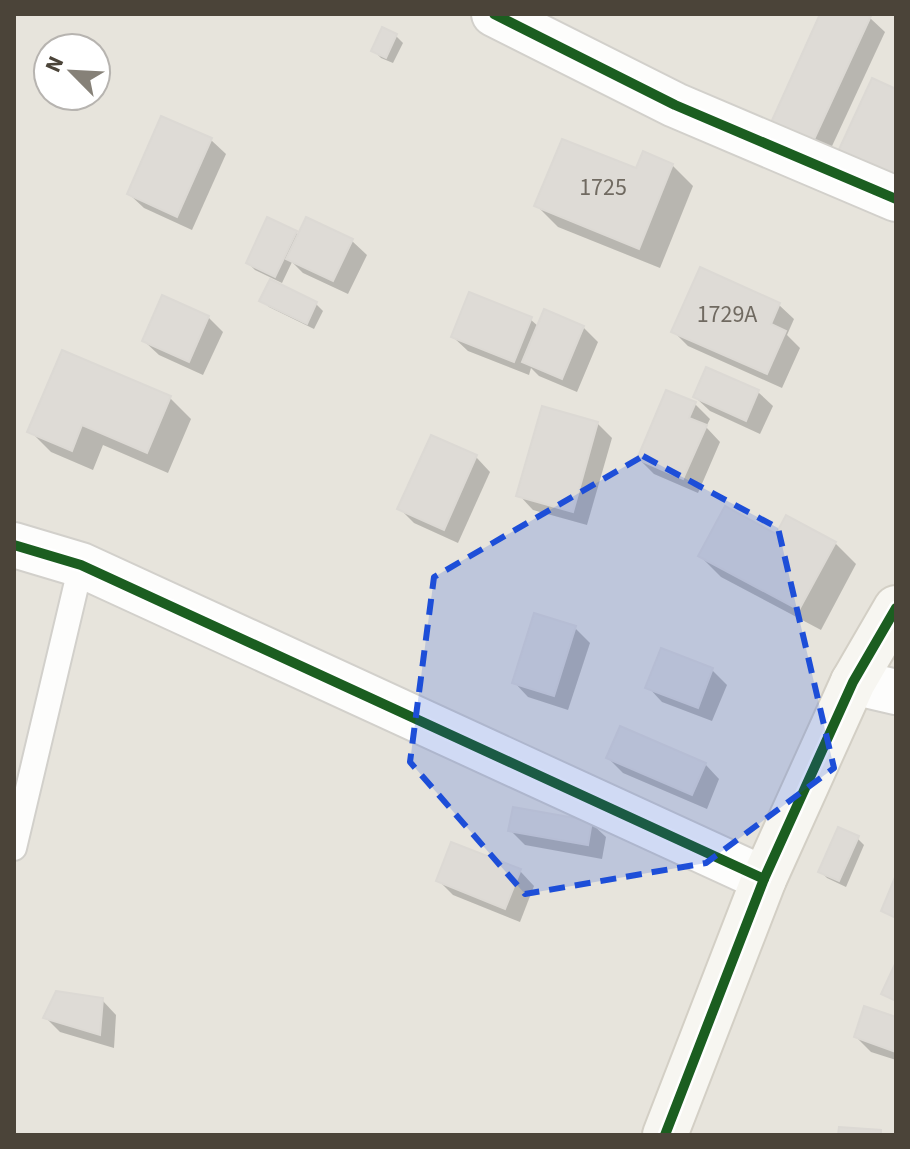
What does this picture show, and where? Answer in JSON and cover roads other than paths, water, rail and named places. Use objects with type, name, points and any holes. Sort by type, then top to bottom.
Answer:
[{"type":"street","points":[[494,14],[675,105],[896,199]]},
{"type":"street","points":[[14,545],[81,565],[764,879]]},
{"type":"street","points":[[665,1135],[764,879],[853,682],[896,608]]},
{"type":"street","points":[[853,682],[896,692]]},
{"type":"lane","points":[[14,848],[81,565]]}]
